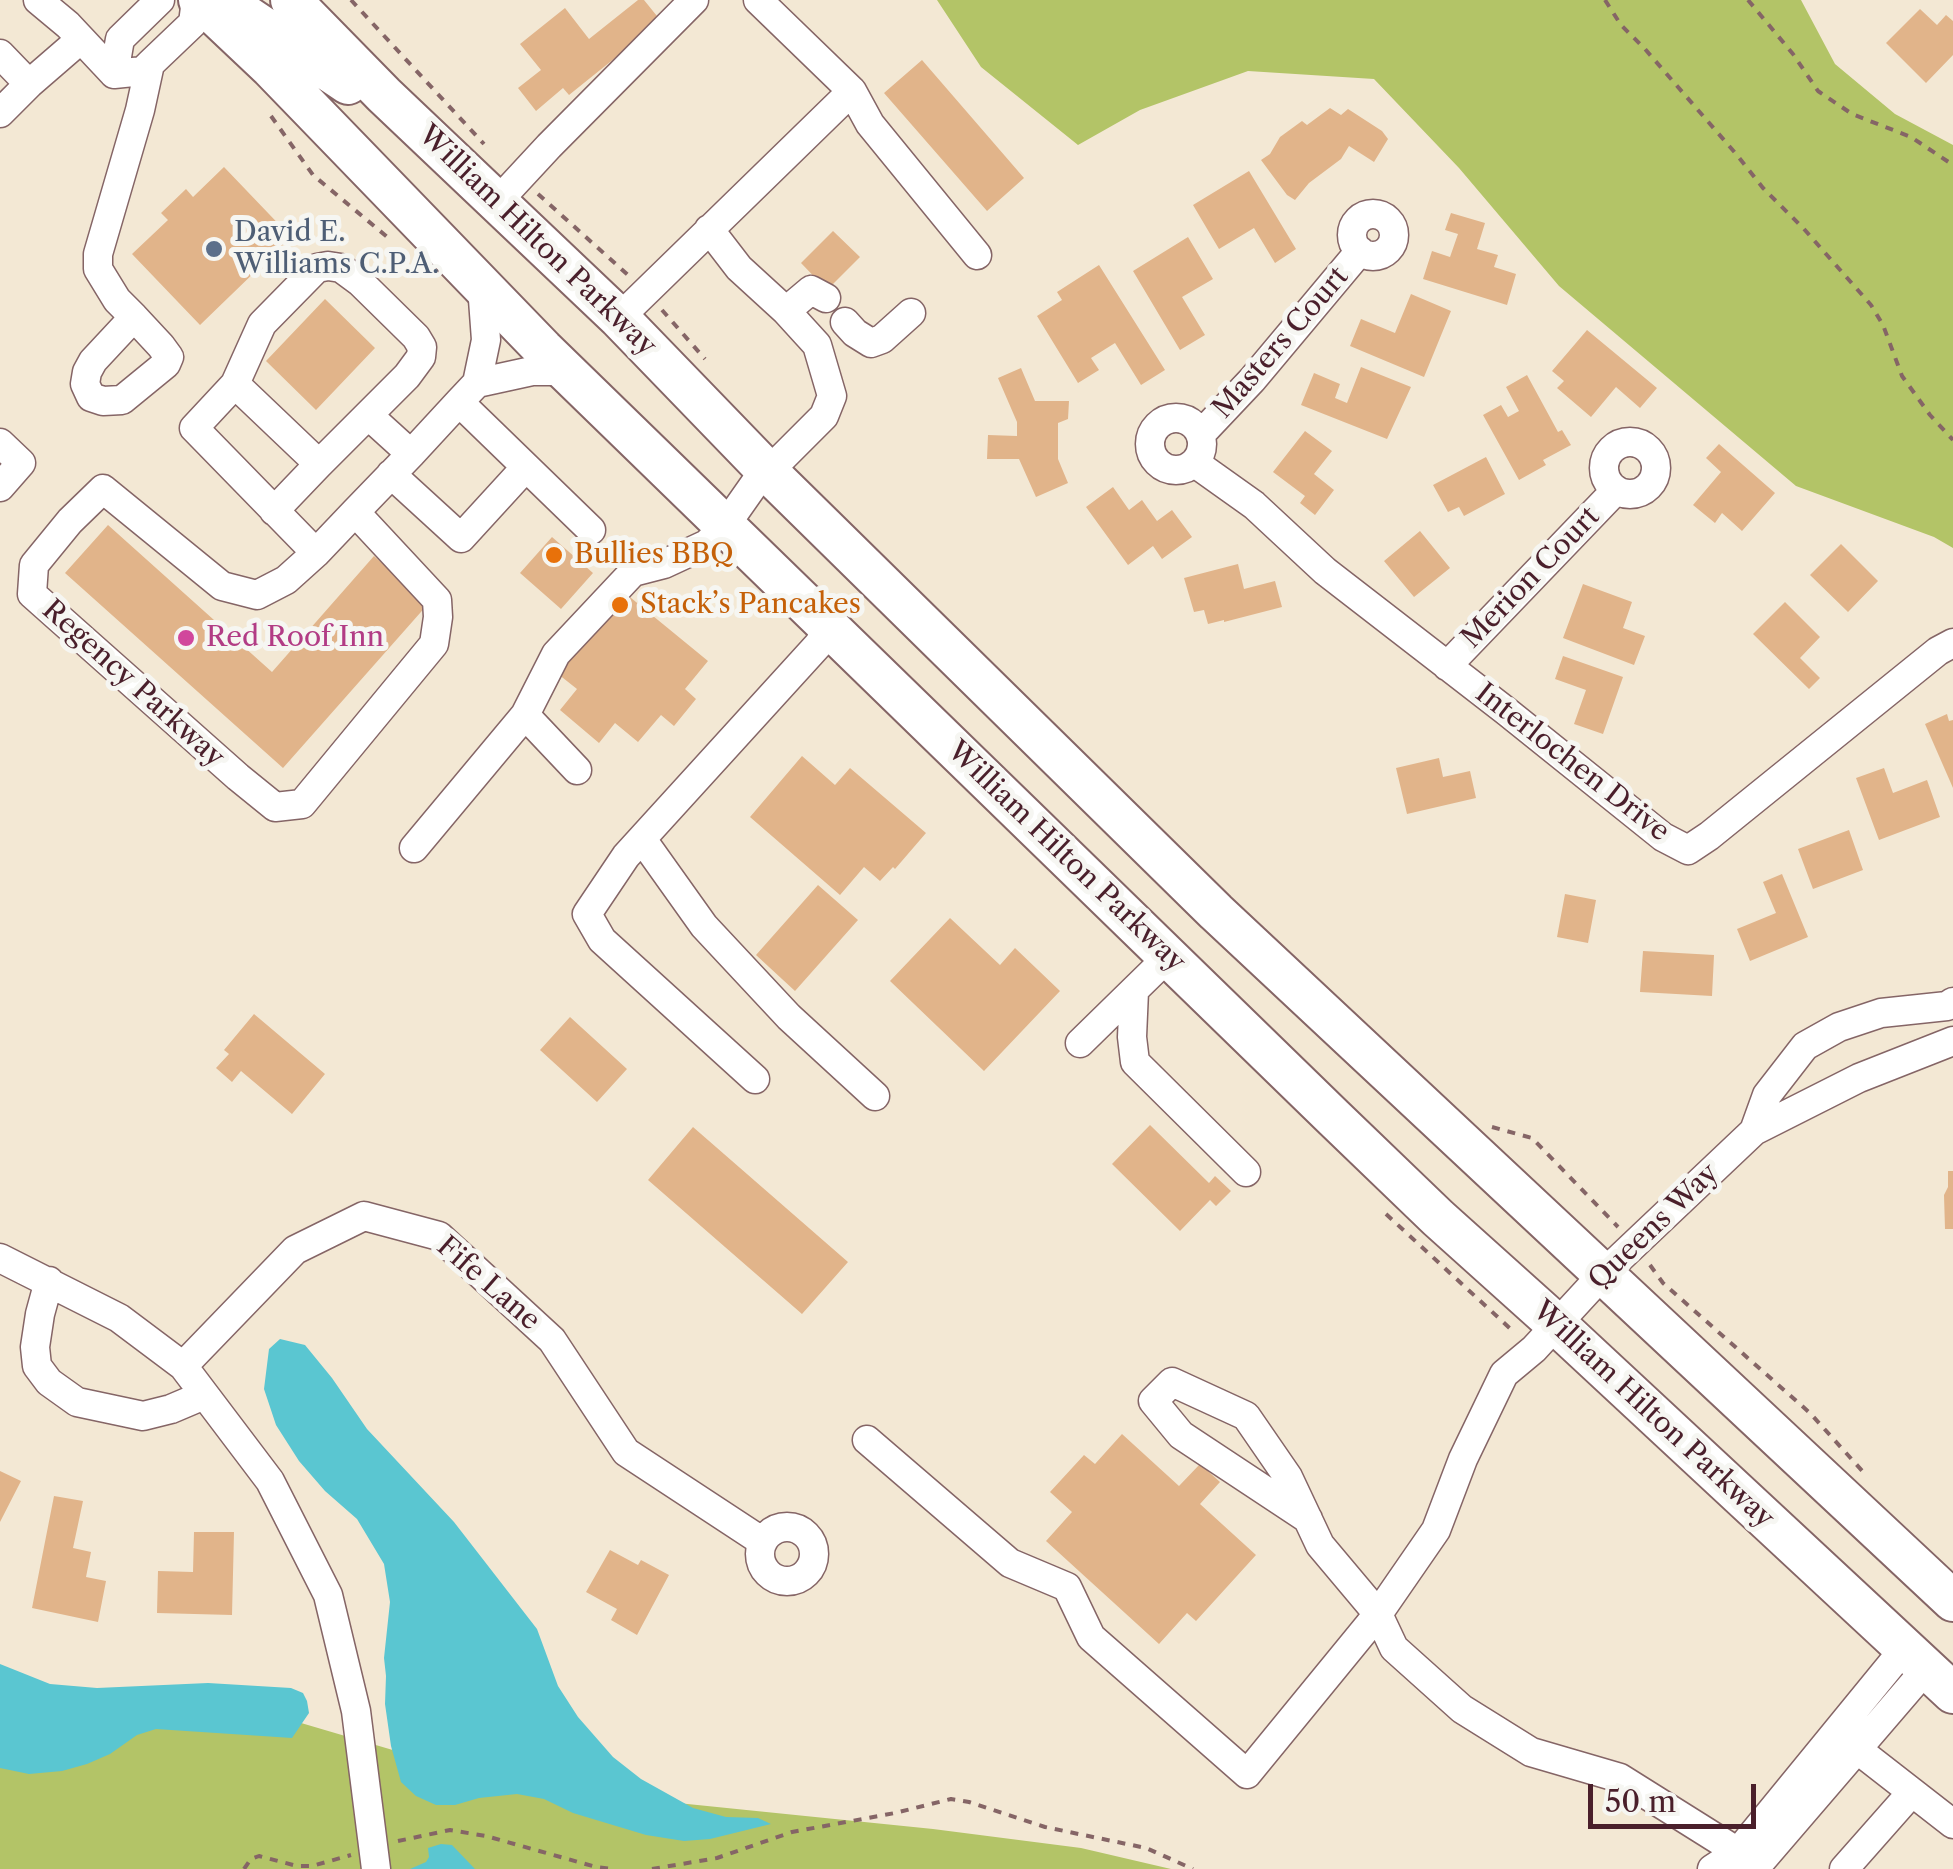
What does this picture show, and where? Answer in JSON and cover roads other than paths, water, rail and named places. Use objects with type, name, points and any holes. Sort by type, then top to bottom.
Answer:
[{"type":"highway","name":"William Hilton Parkway","points":[[198,0],[271,68],[565,371],[1438,1218],[1928,1670]]},
{"type":"highway","points":[[208,0],[233,6],[439,145]]},
{"type":"highway","name":"William Hilton Parkway","points":[[290,0],[619,318],[767,470],[1216,912],[1953,1602]]},
{"type":"street","points":[[38,0],[114,74]]},
{"type":"street","points":[[114,74],[120,39],[160,0]]},
{"type":"street","points":[[114,74],[143,71],[193,22],[198,0]]},
{"type":"street","points":[[498,201],[694,0]]},
{"type":"street","points":[[758,0],[852,91],[870,124],[977,255]]},
{"type":"street","points":[[3,104],[81,39]]},
{"type":"street","points":[[0,54],[29,84]]},
{"type":"street","points":[[134,317],[104,282],[98,269],[98,254],[150,64]]},
{"type":"street","points":[[619,318],[852,91]]},
{"type":"street","points":[[414,848],[525,715],[556,654],[633,572],[664,564],[707,544],[767,470],[824,416],[832,396],[817,346],[739,268],[709,228]]},
{"type":"street","name":"Masters Court","points":[[1201,434],[1360,251]]},
{"type":"street","points":[[274,511],[421,357],[422,348],[416,336],[341,268],[317,268],[277,307],[262,324],[235,384],[194,428],[274,511],[316,553]]},
{"type":"street","points":[[468,393],[486,340],[482,286]]},
{"type":"street","points":[[786,311],[812,290],[826,298]]},
{"type":"street","points":[[817,346],[827,349],[842,343],[847,334],[845,322],[872,343],[912,312]]},
{"type":"street","points":[[468,393],[532,371],[565,371]]},
{"type":"street","points":[[235,384],[319,464]]},
{"type":"street","points":[[468,393],[526,467],[591,530]]},
{"type":"street","name":"Regency Parkway","points":[[355,512],[436,600],[434,644],[302,804],[276,807],[238,778],[32,594],[34,565],[103,489],[222,586],[257,595],[286,580],[316,553],[468,393]]},
{"type":"street","points":[[368,415],[401,464],[461,538],[526,467]]},
{"type":"street","name":"Interlochen Drive","points":[[1201,434],[1186,420],[1166,420],[1152,434],[1152,454],[1166,469],[1187,468],[1195,462],[1254,505],[1325,571],[1663,837],[1688,850],[1953,643]]},
{"type":"street","points":[[1195,462],[1201,454],[1201,434]]},
{"type":"street","points":[[0,444],[21,463],[0,487]]},
{"type":"street","name":"Merion Court","points":[[1447,666],[1616,490]]},
{"type":"street","points":[[756,1079],[602,940],[587,914],[626,856],[819,644],[828,626]]},
{"type":"street","points":[[525,715],[578,770]]},
{"type":"street","points":[[642,839],[704,926],[789,1017],[875,1096]]},
{"type":"street","points":[[1080,1043],[1168,957]]},
{"type":"street","points":[[1134,990],[1135,1062],[1246,1172]]},
{"type":"street","name":"Queens Way","points":[[1754,1131],[1767,1095],[1805,1046],[1839,1027],[1880,1013],[1947,1006],[1953,1002]]},
{"type":"street","name":"Queens Way","points":[[867,1440],[1010,1563],[1067,1588],[1090,1637],[1247,1774],[1378,1614],[1436,1530],[1463,1459],[1504,1374],[1754,1131],[1859,1078],[1953,1041]]},
{"type":"street","name":"Fife Lane","points":[[183,1366],[295,1250],[364,1216],[438,1236],[552,1340],[626,1452],[763,1542]]},
{"type":"street","points":[[0,1258],[120,1318],[183,1366],[270,1481],[328,1594],[356,1711],[375,1858]]},
{"type":"street","points":[[49,1281],[35,1347],[37,1366],[49,1382],[76,1402],[144,1416],[204,1395]]},
{"type":"street","points":[[1308,1519],[1181,1435],[1153,1402],[1172,1382],[1246,1416],[1288,1477],[1308,1519],[1320,1545],[1378,1614],[1394,1648],[1462,1710],[1532,1752],[1620,1778],[1750,1863]]},
{"type":"street","points":[[1750,1863],[1928,1670]]},
{"type":"street","points":[[1712,1869],[1750,1863],[1928,1670]]},
{"type":"street","points":[[1858,1750],[1953,1824]]},
{"type":"street","points":[[1844,1869],[1912,1792]]},
{"type":"water","points":[[280,1339],[305,1345],[367,1429],[454,1522],[537,1629],[558,1686],[578,1717],[613,1757],[641,1779],[693,1808],[726,1817],[758,1818],[771,1824],[710,1839],[684,1841],[646,1835],[573,1813],[544,1799],[517,1794],[436,1805],[416,1796],[401,1782],[385,1704],[384,1658],[390,1602],[384,1564],[357,1519],[299,1461],[276,1425],[264,1389],[269,1349]]},
{"type":"water","points":[[0,1664],[50,1684],[97,1688],[208,1683],[291,1688],[303,1693],[309,1713],[292,1738],[156,1729],[137,1735],[87,1764],[29,1774],[0,1768]]},
{"type":"water","points":[[452,1845],[475,1869],[410,1869],[426,1862],[428,1848]]},
{"type":"place","name":"David E. Williams C.P.A.","points":[[214,249]]},
{"type":"place","name":"Bullies BBQ","points":[[554,555]]},
{"type":"place","name":"Stack’s Pancakes","points":[[620,605]]},
{"type":"place","name":"Red Roof Inn","points":[[186,638]]}]
